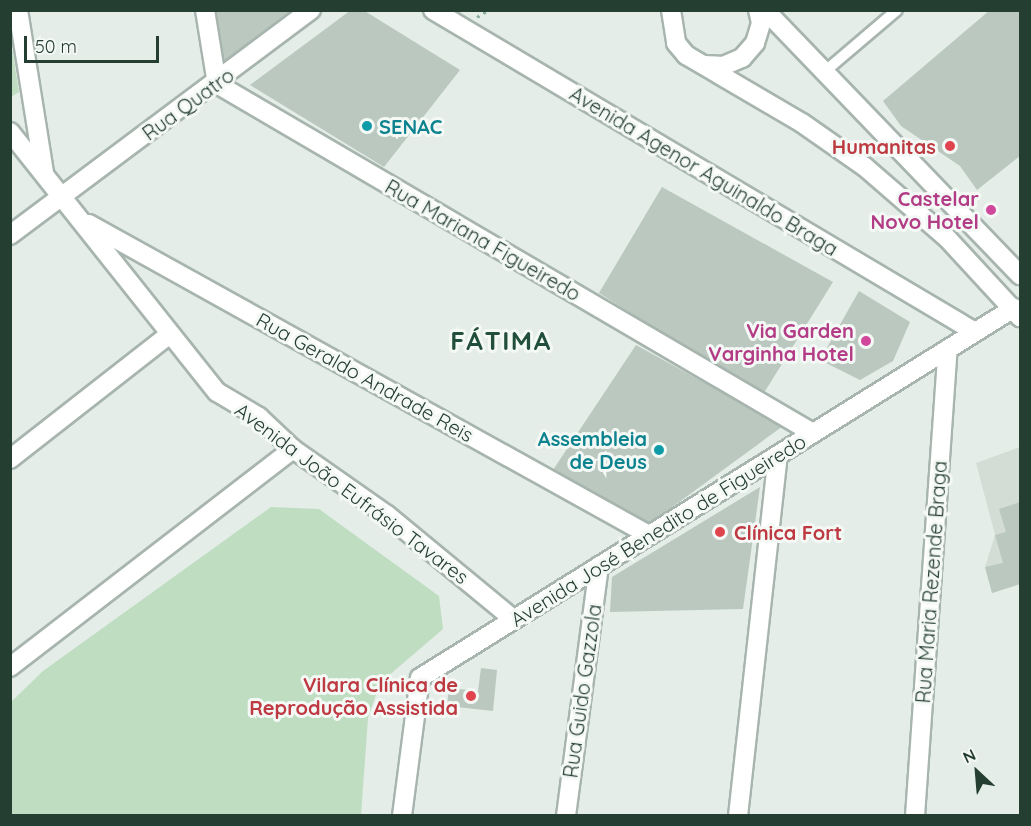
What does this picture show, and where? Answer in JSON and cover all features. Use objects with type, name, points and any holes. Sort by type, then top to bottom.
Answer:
[{"type":"street","points":[[18,10],[44,172]]},
{"type":"street","points":[[205,10],[217,84]]},
{"type":"street","name":"Rua Quatro","points":[[10,235],[62,193],[217,84],[311,10]]},
{"type":"street","name":"Avenida Agenor Aguinaldo Braga","points":[[433,10],[975,332]]},
{"type":"street","points":[[703,65],[723,66],[742,58],[755,43],[761,23],[758,10]]},
{"type":"street","points":[[765,10],[823,73],[1020,275]]},
{"type":"street","points":[[672,13],[676,43],[686,55],[802,123],[865,167],[947,238],[1017,312]]},
{"type":"street","name":"Rua Mariana Figueiredo","points":[[217,84],[813,433]]},
{"type":"street","name":"Avenida João Eufrásio Tavares","points":[[10,132],[62,193],[217,392],[259,417],[293,449],[387,515],[513,620]]},
{"type":"street","name":"Rua Geraldo Andrade Reis","points":[[81,220],[649,535]]},
{"type":"street","name":"Avenida José Benedito de Figueiredo","points":[[402,816],[420,678],[975,332],[1017,312]]},
{"type":"street","points":[[10,459],[170,334]]},
{"type":"street","name":"Rua Maria Rezende Braga","points":[[915,816],[948,349]]},
{"type":"street","points":[[10,667],[293,449]]},
{"type":"street","points":[[738,816],[778,455]]},
{"type":"street","name":"Rua Guido Gazzola","points":[[566,816],[599,566]]},
{"type":"lane","points":[[823,73],[897,10]]},
{"type":"shaded area","points":[[1020,447],[1020,584],[992,593],[985,567],[995,535],[976,463]]},
{"type":"green space","points":[[11,42],[19,92],[10,97]]},
{"type":"green space","points":[[271,507],[319,509],[439,596],[443,629],[380,683],[368,718],[361,815],[11,815],[11,702],[43,671]]},
{"type":"building","points":[[215,10],[297,10],[222,71]]},
{"type":"building","name":"SENAC","points":[[351,10],[363,10],[460,70],[384,167],[250,85]]},
{"type":"building","points":[[990,10],[1020,10],[1020,156],[977,190],[960,166],[901,126],[883,101]]},
{"type":"building","points":[[662,187],[833,282],[762,396],[599,293]]},
{"type":"building","name":"Via Garden Varginha Hotel","points":[[859,291],[910,322],[893,361],[860,380],[820,360]]},
{"type":"building","name":"Assembleia de Deus","points":[[636,345],[783,426],[645,527],[551,473]]},
{"type":"building","name":"Clínica Fort","points":[[760,487],[743,609],[610,612],[612,577]]},
{"type":"building","points":[[1020,502],[1020,584],[992,593],[985,567],[1003,563],[995,535],[1006,532],[999,509]]},
{"type":"building","points":[[481,668],[497,670],[493,711],[447,706],[449,688],[478,691]]},
{"type":"place","name":"SENAC","points":[[367,126]]},
{"type":"place","name":"Humanitas","points":[[950,146]]},
{"type":"place","name":"Castelar Novo Hotel","points":[[991,210]]},
{"type":"place","name":"Via Garden Varginha Hotel","points":[[866,341]]},
{"type":"place","name":"Assembleia de Deus","points":[[659,450]]},
{"type":"place","name":"Clínica Fort","points":[[720,532]]},
{"type":"place","name":"Vilara Clínica de Reprodução Assistida","points":[[471,696]]},
{"type":"district","name":"FÁTIMA","points":[[501,341]]}]
